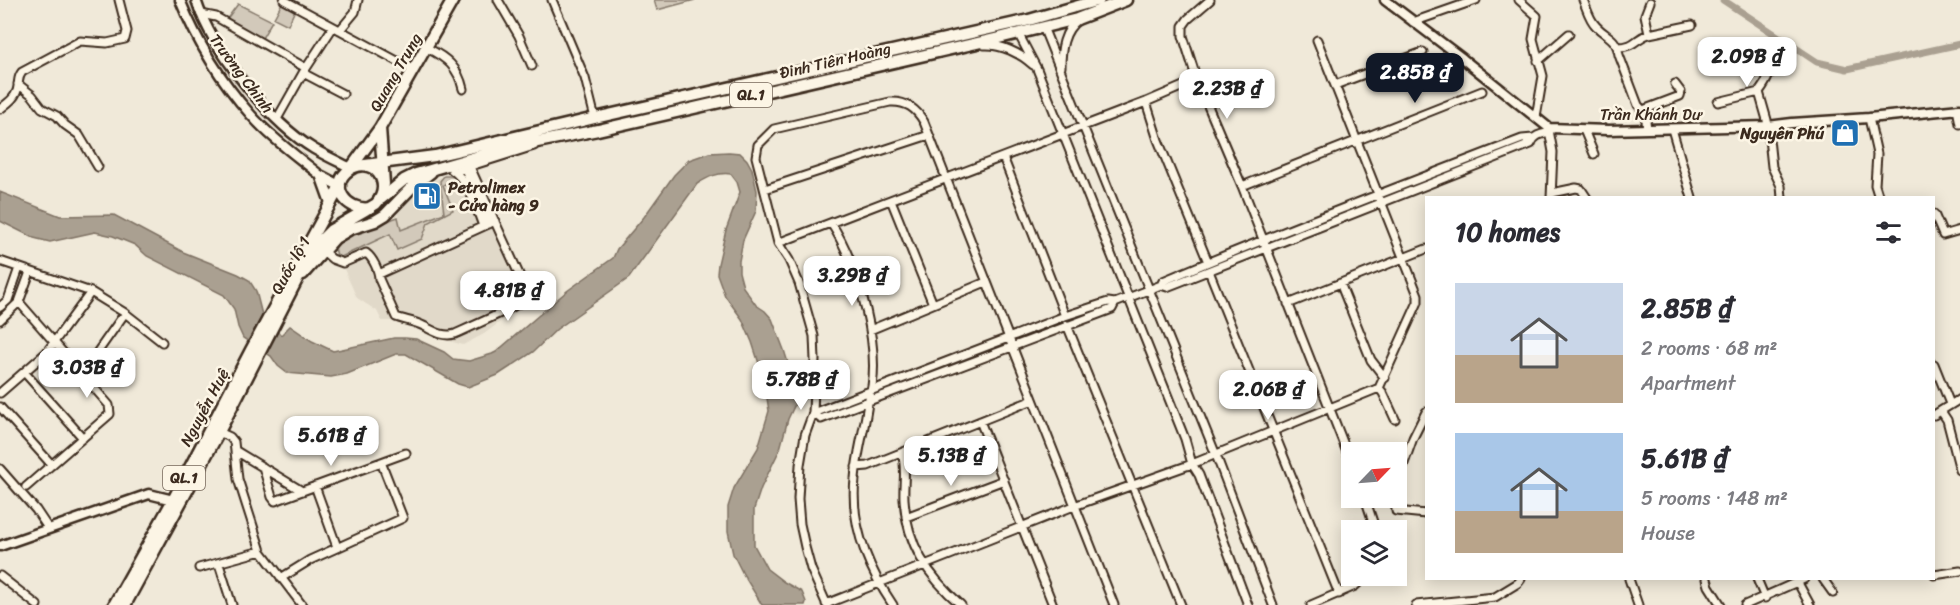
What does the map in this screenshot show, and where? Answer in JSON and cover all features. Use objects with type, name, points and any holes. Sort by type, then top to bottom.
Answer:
[{"type":"main road","name":"Quang Trung","points":[[351,168],[380,128],[453,0]]},
{"type":"main road","name":"Đinh Tiên Hoàng","points":[[365,165],[435,156],[1029,20],[1099,0]]},
{"type":"main road","name":"Đinh Tiên Hoàng","points":[[381,199],[410,177],[507,148],[598,130],[968,45],[1083,17],[1126,0]]},
{"type":"main road","points":[[380,128],[384,185],[381,199]]},
{"type":"main road","points":[[365,165],[378,172],[384,185]]},
{"type":"main road","name":"QL.1","points":[[339,186],[345,173],[351,168],[365,165]]},
{"type":"main road","points":[[299,279],[335,238],[386,215],[417,182],[441,166]]},
{"type":"main road","points":[[321,176],[339,186],[344,200],[349,205],[363,209],[370,208]]},
{"type":"main road","points":[[321,176],[331,204]]},
{"type":"main road","name":"Quốc lộ 1","points":[[271,322],[339,186]]},
{"type":"main road","name":"QL.1","points":[[370,208],[381,199]]},
{"type":"main road","name":"Quốc lộ 1","points":[[271,322],[299,279],[317,244],[326,234],[370,208]]},
{"type":"main road","name":"QL.1","points":[[254,351],[271,322]]},
{"type":"main road","name":"Nguyễn Huệ","points":[[114,605],[219,432],[254,351]]},
{"type":"main road","name":"Nguyễn Huệ","points":[[127,604],[254,351]]},
{"type":"street","points":[[0,109],[14,97],[20,73],[76,42],[87,40],[111,42],[125,39],[126,31],[119,0]]},
{"type":"street","points":[[181,2],[191,0]]},
{"type":"street","name":"Trường Chinh","points":[[196,0],[201,14],[243,83],[277,119],[313,148],[351,168]]},
{"type":"street","points":[[284,0],[414,70]]},
{"type":"street","points":[[268,131],[305,71],[337,29],[355,12],[358,0]]},
{"type":"street","points":[[498,0],[516,31],[532,66]]},
{"type":"street","points":[[552,0],[585,78],[595,118]]},
{"type":"street","points":[[1210,0],[1188,19],[1184,26],[1183,36],[1197,80],[1242,186],[1342,442]]},
{"type":"street","points":[[1385,0],[1463,59],[1549,130],[1553,152],[1552,196],[1576,188],[1581,189],[1586,196]]},
{"type":"street","points":[[1413,22],[1476,0]]},
{"type":"street","points":[[1519,0],[1538,16],[1533,39],[1543,76],[1536,117]]},
{"type":"street","points":[[1583,0],[1592,22],[1618,47],[1638,105],[1643,110],[1647,129]]},
{"type":"street","name":"Trường Chinh","points":[[181,2],[194,33],[210,61],[251,116],[321,176]]},
{"type":"street","points":[[1649,34],[1645,15],[1650,2]]},
{"type":"street","points":[[201,14],[216,17],[342,94]]},
{"type":"street","points":[[1061,72],[1061,48],[1064,39],[1073,24],[1083,17]]},
{"type":"street","points":[[1618,47],[1633,45],[1644,35],[1692,26]]},
{"type":"street","points":[[1043,27],[1216,455],[1273,605]]},
{"type":"street","points":[[1018,33],[1037,69],[1063,133],[1185,439],[1192,464],[1199,475],[1248,605]]},
{"type":"street","points":[[1538,62],[1569,34]]},
{"type":"street","points":[[1114,605],[1074,506],[929,135],[920,115],[915,109],[900,102],[890,102],[774,129],[758,145],[756,157],[778,243],[789,260],[799,283],[814,336],[816,360],[813,413],[803,445],[798,499],[805,547],[811,569],[826,604],[925,566],[1074,506],[1131,484],[1216,455],[1379,388],[1418,302],[1418,295],[1317,40]]},
{"type":"street","points":[[968,45],[1000,46],[1029,61],[1037,69]]},
{"type":"street","points":[[427,48],[446,59],[456,69],[463,89]]},
{"type":"street","points":[[1718,102],[1759,92],[1767,81],[1771,70],[1770,56],[1759,56],[1751,51]]},
{"type":"street","points":[[1335,85],[1424,52]]},
{"type":"street","points":[[1755,72],[1771,70]]},
{"type":"street","points":[[778,243],[1146,102],[1197,80]]},
{"type":"street","points":[[18,84],[32,95],[42,108],[57,116],[79,135],[98,167]]},
{"type":"street","points":[[1643,110],[1680,96],[1681,92],[1675,84]]},
{"type":"street","points":[[1242,186],[1482,91]]},
{"type":"street","points":[[1759,92],[1768,126],[1772,168],[1781,186],[1782,196]]},
{"type":"street","points":[[1146,102],[1158,140],[1208,262]]},
{"type":"street","points":[[1959,109],[1960,124]]},
{"type":"street","name":"Trần Khánh Dư","points":[[1549,130],[1768,126],[1959,109]]},
{"type":"street","points":[[1869,118],[1876,154],[1875,185],[1878,196]]},
{"type":"street","points":[[1672,129],[1691,196]]},
{"type":"street","points":[[1161,285],[1167,287],[1209,271],[1377,195],[1522,139],[1533,138],[1549,130]]},
{"type":"street","points":[[1584,130],[1594,154]]},
{"type":"street","points":[[765,189],[929,135]]},
{"type":"street","points":[[813,413],[821,419],[1112,309],[1116,303],[1128,297],[1161,285],[1163,281],[1208,262],[1264,245],[1381,203],[1531,144],[1533,138]]},
{"type":"street","points":[[455,171],[523,151],[550,140]]},
{"type":"street","points":[[1003,157],[1065,316]]},
{"type":"street","points":[[323,251],[332,259],[343,263],[366,253],[370,256],[379,274],[379,279],[396,317],[418,323],[448,336],[524,300],[526,295],[523,283],[465,183],[455,171],[441,166]]},
{"type":"street","points":[[468,168],[489,224]]},
{"type":"street","points":[[891,200],[933,304]]},
{"type":"street","points":[[1935,215],[1943,235],[1960,230]]},
{"type":"street","points":[[831,223],[841,238],[851,262],[870,330],[872,390],[856,466],[855,512],[867,559],[879,584],[893,605]]},
{"type":"street","points":[[379,274],[489,224]]},
{"type":"street","points":[[1288,304],[1425,249]]},
{"type":"street","points":[[0,261],[90,292],[125,312],[162,342]]},
{"type":"street","points":[[0,307],[8,300],[19,268]]},
{"type":"street","points":[[1209,271],[1339,594]]},
{"type":"street","points":[[0,320],[19,302],[30,272]]},
{"type":"street","points":[[870,330],[986,282]]},
{"type":"street","points":[[1340,283],[1371,360],[1385,378]]},
{"type":"street","points":[[0,393],[46,353],[90,292]]},
{"type":"street","points":[[19,302],[108,405],[110,414],[26,487]]},
{"type":"street","points":[[813,413],[1065,316],[1108,302],[1116,303]]},
{"type":"street","points":[[82,374],[125,312]]},
{"type":"street","points":[[1067,325],[1181,605]]},
{"type":"street","points":[[1935,366],[1950,404]]},
{"type":"street","points":[[24,372],[83,438]]},
{"type":"street","points":[[1379,388],[1395,419]]},
{"type":"street","points":[[1935,414],[1960,399]]},
{"type":"street","points":[[856,466],[868,466],[1033,400]]},
{"type":"street","points":[[0,407],[52,465]]},
{"type":"street","points":[[1941,411],[1947,420],[1960,470]]},
{"type":"street","points":[[1407,455],[1425,414]]},
{"type":"street","points":[[980,421],[1053,605]]},
{"type":"street","points":[[219,432],[230,437],[234,442],[238,479],[261,551],[302,605]]},
{"type":"street","points":[[236,451],[302,491]]},
{"type":"street","points":[[263,467],[275,501],[406,453]]},
{"type":"street","points":[[902,453],[905,463],[906,517],[916,551],[944,590],[961,605]]},
{"type":"street","points":[[281,578],[302,564],[403,518],[381,462]]},
{"type":"street","points":[[0,469],[36,510],[48,528]]},
{"type":"street","points":[[906,517],[1004,480]]},
{"type":"street","points":[[315,486],[338,547]]},
{"type":"street","points":[[0,546],[149,494],[177,501]]},
{"type":"street","points":[[1396,508],[1396,511],[1425,514]]},
{"type":"street","points":[[199,568],[261,551]]},
{"type":"street","points":[[219,564],[232,605]]},
{"type":"street","points":[[1935,575],[1960,571]]},
{"type":"street","points":[[0,576],[38,605]]},
{"type":"street","points":[[1416,605],[1495,597],[1520,580]]},
{"type":"street","points":[[1629,580],[1638,605]]},
{"type":"street","points":[[1707,580],[1720,605]]},
{"type":"street","points":[[1756,580],[1765,598]]},
{"type":"street","points":[[1824,580],[1833,593]]},
{"type":"street","points":[[1745,605],[1801,581],[1810,605]]},
{"type":"street","points":[[1311,605],[1354,586]]},
{"type":"street","points":[[1495,597],[1496,605]]},
{"type":"shaded area","points":[[654,0],[695,0],[657,10]]},
{"type":"shaded area","points":[[282,3],[295,10],[288,25],[274,18]]},
{"type":"shaded area","points":[[238,4],[272,21],[261,40],[226,20]]},
{"type":"shaded area","points":[[709,153],[740,153],[747,160],[752,169],[757,191],[756,211],[743,240],[739,261],[743,287],[756,305],[772,319],[784,350],[796,389],[797,400],[788,419],[780,449],[761,488],[754,509],[754,545],[767,569],[802,592],[805,605],[762,605],[733,554],[728,531],[728,507],[734,488],[758,448],[769,411],[764,379],[752,342],[742,319],[725,296],[717,274],[726,230],[740,192],[731,174],[713,176],[697,184],[629,278],[557,329],[533,352],[498,375],[468,387],[458,384],[406,354],[396,354],[347,374],[331,377],[287,373],[271,356],[243,338],[234,309],[224,295],[147,256],[135,245],[95,232],[50,242],[34,238],[0,221],[0,192],[60,216],[114,215],[183,252],[249,280],[256,291],[262,315],[281,335],[290,326],[312,341],[333,351],[394,338],[416,339],[444,352],[453,359],[469,361],[496,352],[567,291],[613,258],[617,249],[644,217],[674,175],[689,160]]},
{"type":"shaded area","points":[[474,170],[530,297],[528,301],[484,334],[463,345],[443,339],[416,325],[382,321],[377,311],[357,298],[339,258],[397,231],[399,236],[453,210],[443,185],[457,178],[456,176]]},
{"type":"shaded area","points":[[444,176],[456,176],[457,178],[443,185],[453,210],[428,223],[422,239],[397,250],[390,234],[339,258],[336,246],[344,237],[351,234],[398,217],[401,230],[444,213],[440,181]]},
{"type":"shaded area","name":"Petrolimex - Cửa hàng 9","points":[[441,177],[444,213],[401,230],[397,212],[418,189]]},
{"type":"waterway","points":[[1723,0],[1817,62],[1847,69],[1960,44]]},
{"type":"place","name":"Nguyên Phú","points":[[1845,133]]},
{"type":"place","name":"Petrolimex - Cửa hàng 9","points":[[427,196]]}]
